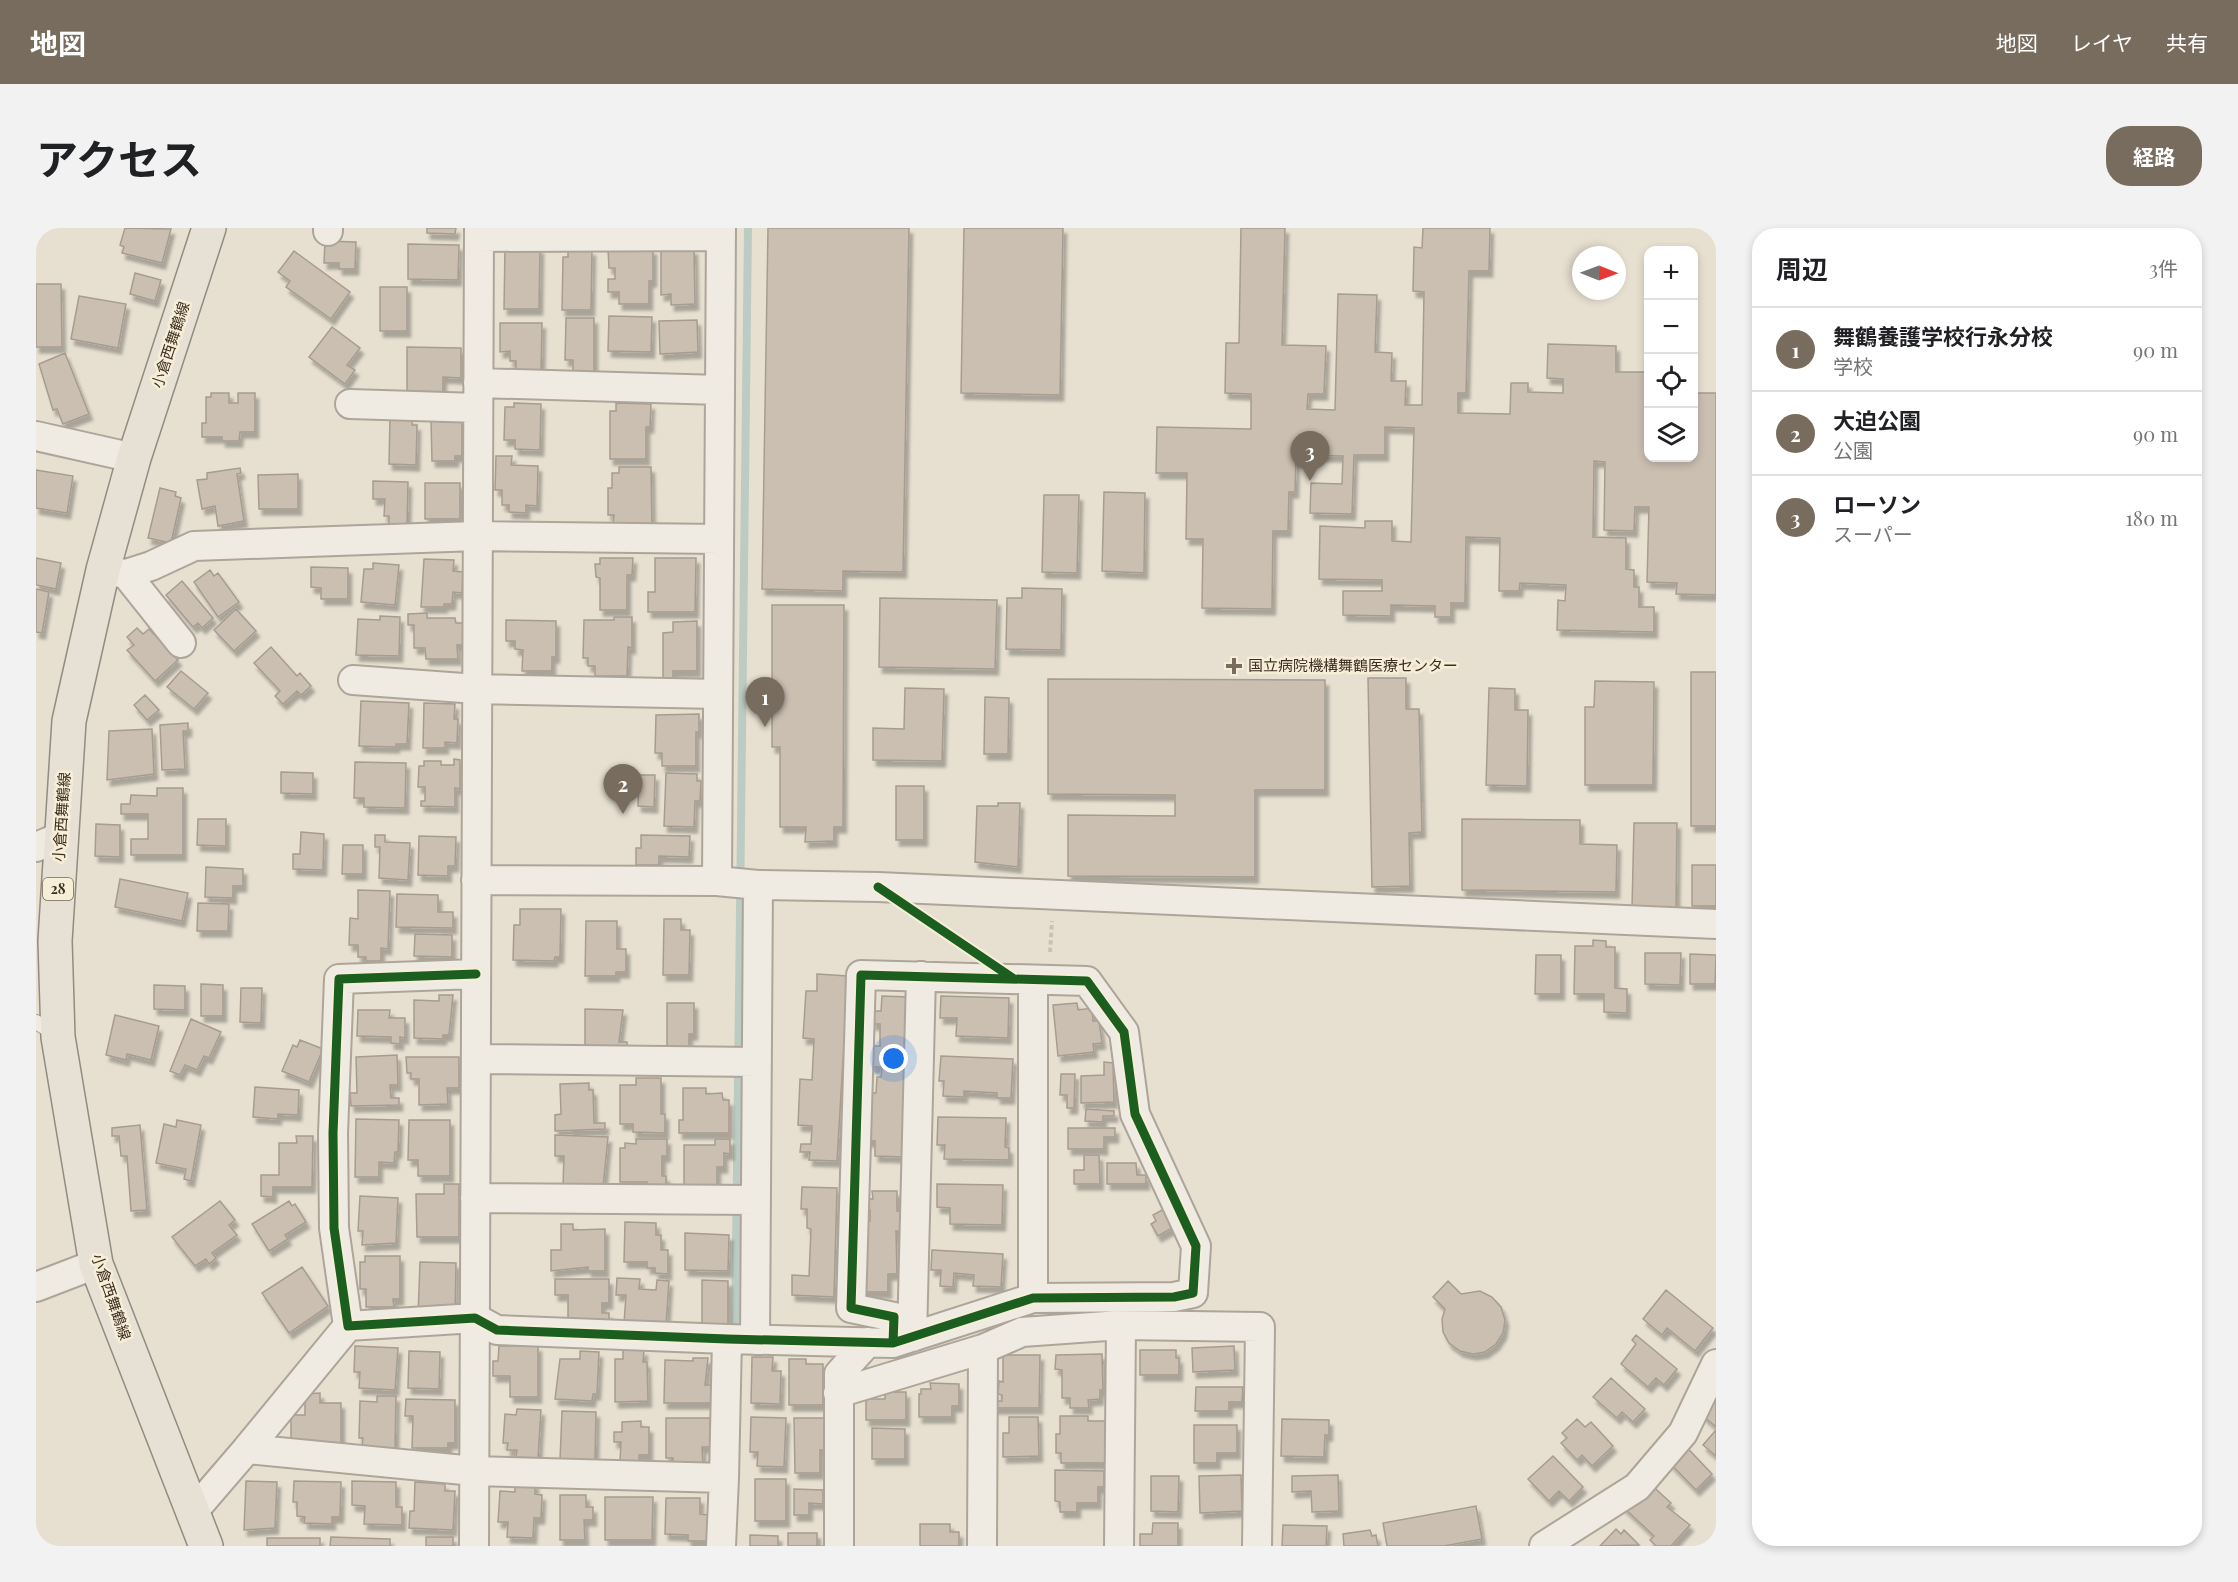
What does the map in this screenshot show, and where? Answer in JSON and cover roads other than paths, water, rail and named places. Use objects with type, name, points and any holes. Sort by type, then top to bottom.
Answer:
[{"type":"main road","name":"小倉西舞鶴線","points":[[206,1546],[96,1264],[47,1029],[55,941],[48,842],[69,721],[114,572],[134,458],[209,228]]},
{"type":"street","points":[[474,1546],[479,233],[721,232],[717,881]]},
{"type":"street","points":[[350,404],[478,395],[720,390]]},
{"type":"street","points":[[36,436],[134,458]]},
{"type":"street","points":[[114,572],[152,566],[194,546],[477,536],[719,539]]},
{"type":"street","points":[[114,572],[181,643]]},
{"type":"street","points":[[353,680],[477,689],[718,694]]},
{"type":"street","points":[[476,880],[717,881],[758,885],[1053,893],[1716,924]]},
{"type":"street","points":[[755,1340],[758,885]]},
{"type":"street","points":[[348,1326],[334,1228],[333,1133],[339,978],[476,974]]},
{"type":"street","points":[[839,1546],[839,1374],[891,1341],[1033,1298],[1174,1297],[1193,1293],[1196,1246],[1135,1114],[1124,1032],[1087,981],[861,975],[851,1308],[894,1317],[891,1341]]},
{"type":"street","points":[[891,1341],[921,976]]},
{"type":"street","points":[[1033,1298],[1041,980]]},
{"type":"street","points":[[476,1059],[757,1062]]},
{"type":"street","points":[[475,1198],[756,1200]]},
{"type":"street","points":[[36,1287],[96,1264]]},
{"type":"street","points":[[192,1513],[348,1326],[475,1318],[497,1330],[727,1340],[891,1341]]},
{"type":"street","points":[[838,1394],[983,1349],[1022,1332],[1121,1325],[1260,1327],[1257,1546]]},
{"type":"street","points":[[1119,1546],[1121,1325]]},
{"type":"street","points":[[721,1546],[727,1340]]},
{"type":"street","points":[[982,1546],[983,1349]]},
{"type":"street","points":[[1544,1546],[1637,1487],[1683,1433],[1716,1364]]},
{"type":"street","points":[[247,1449],[474,1471],[724,1478]]},
{"type":"waterway","points":[[735,1336],[748,228]]},
{"type":"place","name":"ローソン","points":[[1310,481]]},
{"type":"place","name":"国立病院機構舞鶴医療センター","points":[[1234,666]]},
{"type":"place","name":"舞鶴養護学校行永分校","points":[[765,727]]},
{"type":"place","name":"大迫公園","points":[[623,814]]}]
